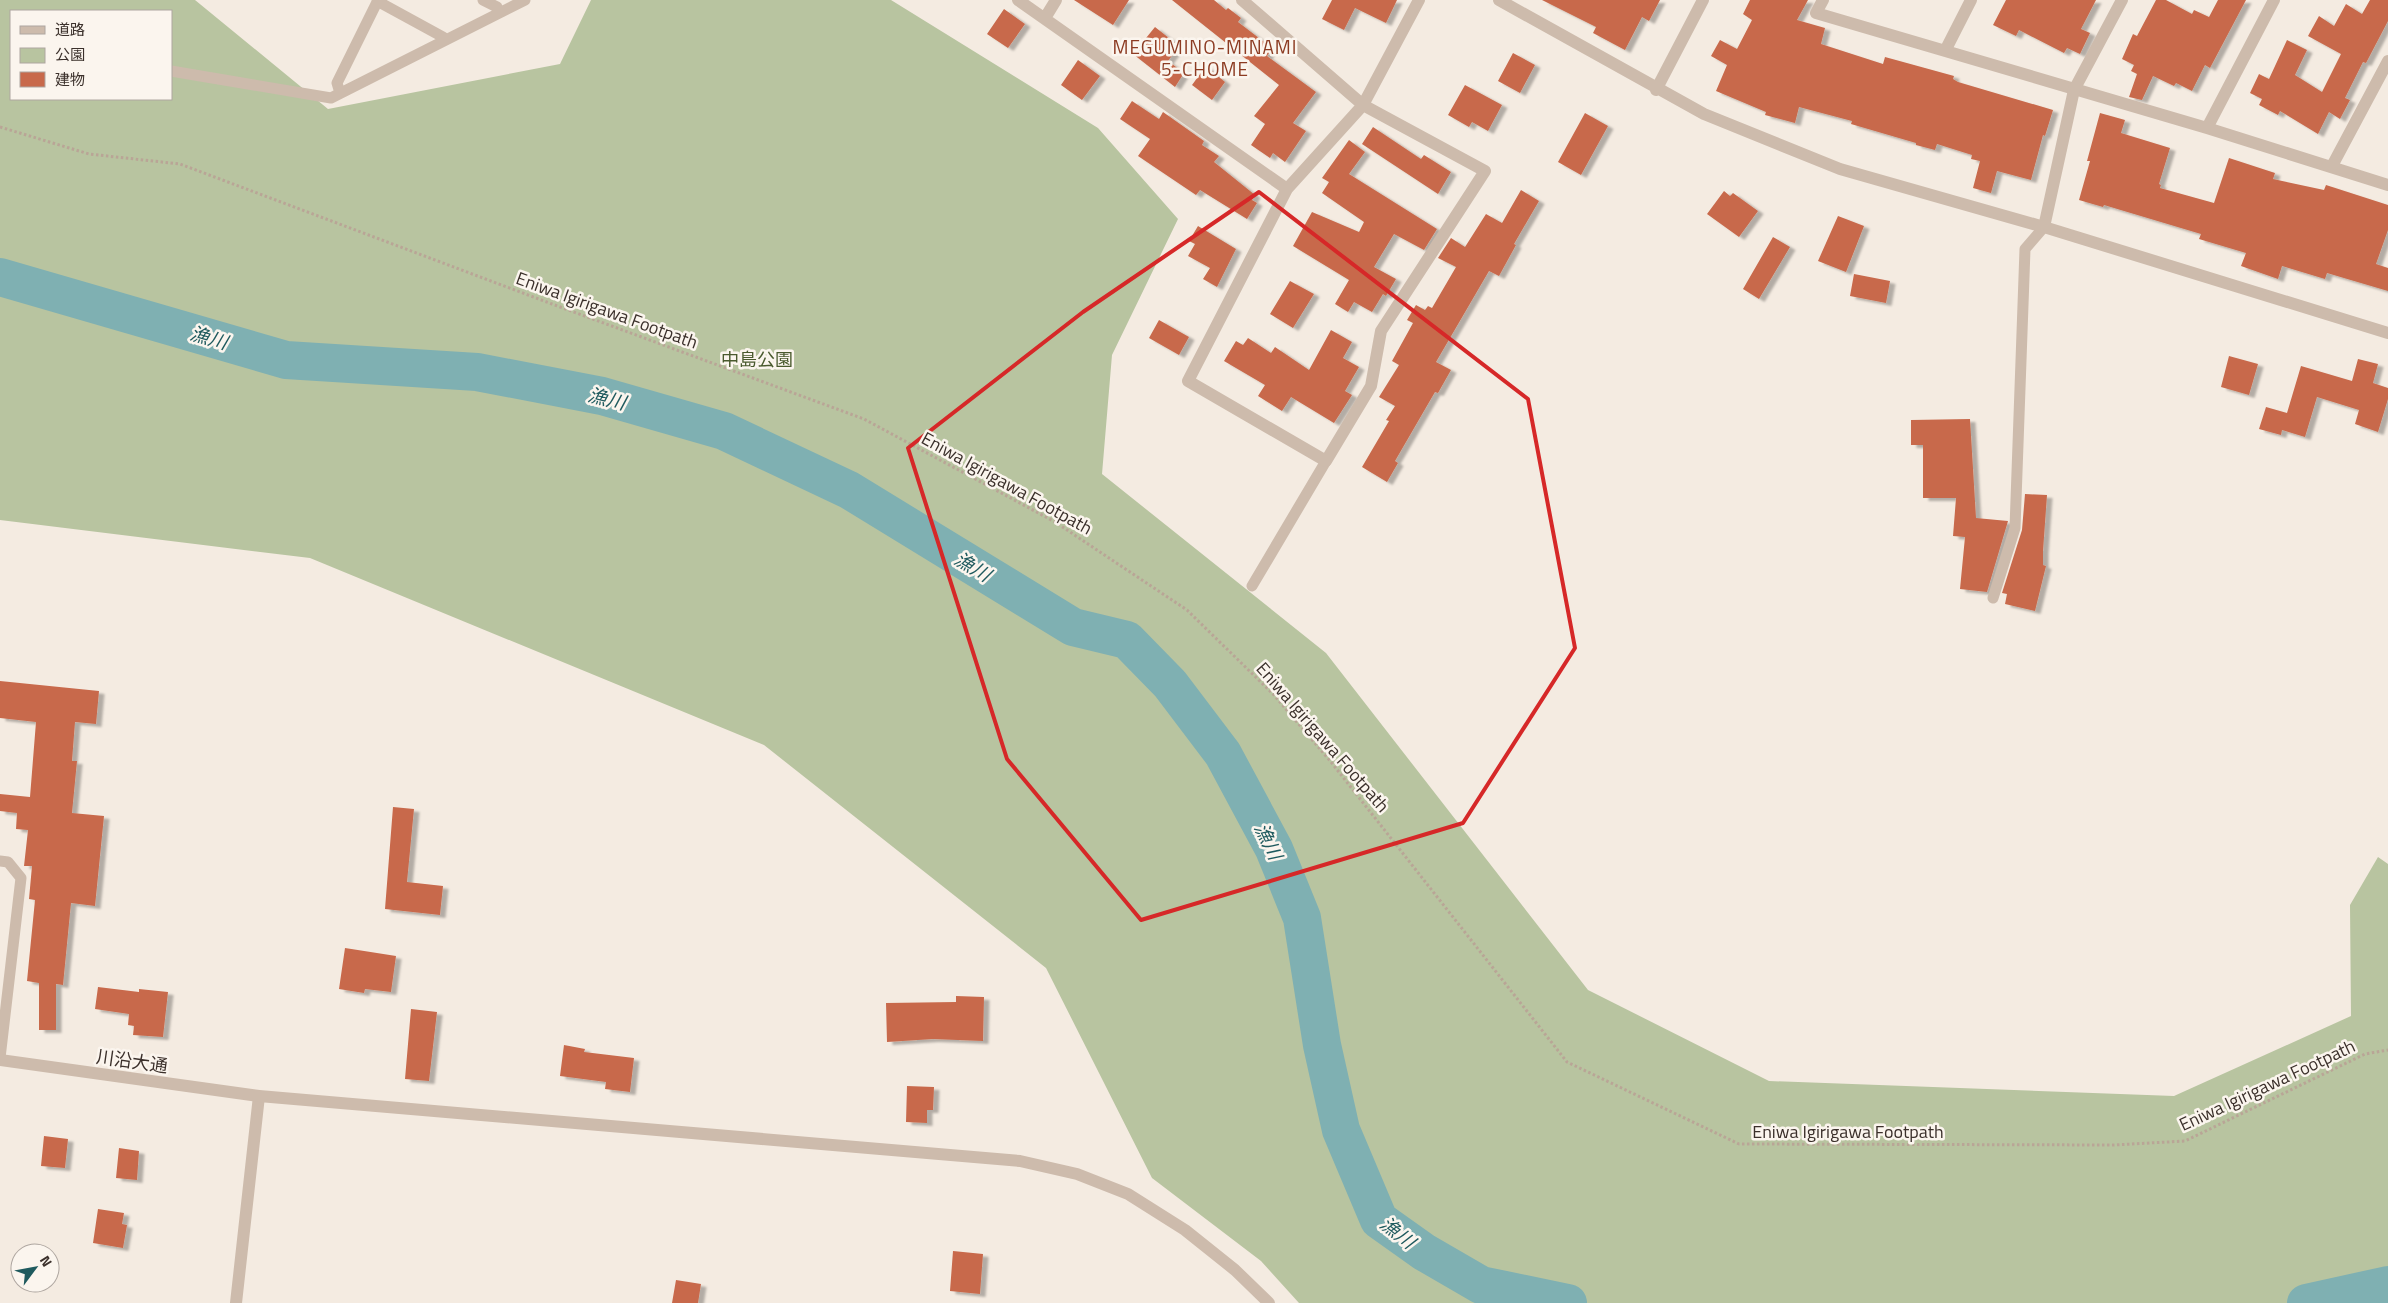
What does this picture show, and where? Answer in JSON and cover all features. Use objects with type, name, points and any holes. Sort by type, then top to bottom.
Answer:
[{"type":"street","points":[[1018,0],[1287,189]]},
{"type":"street","points":[[1045,18],[1056,0]]},
{"type":"street","points":[[1242,0],[1363,106],[1485,171],[1381,331],[1370,386],[1326,460],[1188,381],[1287,189],[1363,106],[1420,0]]},
{"type":"street","points":[[1499,0],[1656,90],[1704,114],[1840,169],[2044,227],[2388,333]]},
{"type":"street","points":[[1656,90],[1703,0]]},
{"type":"street","points":[[1823,0],[1816,13],[2207,128],[2388,185]]},
{"type":"street","points":[[1944,51],[1971,0]]},
{"type":"street","points":[[2044,227],[2074,90],[2122,0]]},
{"type":"street","points":[[2207,128],[2274,0]]},
{"type":"street","points":[[2332,166],[2388,61]]},
{"type":"street","name":"川沿大通","points":[[0,1059],[258,1096],[1020,1161],[1052,1167],[1128,1194],[1185,1230],[1235,1270],[1269,1303]]},
{"type":"street","points":[[236,1303],[258,1096]]},
{"type":"lane","points":[[483,0],[497,7],[499,13]]},
{"type":"lane","points":[[172,72],[331,98],[525,0]]},
{"type":"lane","points":[[340,94],[337,83],[377,1],[443,37],[445,40]]},
{"type":"lane","points":[[1994,598],[2015,528],[2025,249],[2044,227]]},
{"type":"lane","points":[[1252,586],[1326,460]]},
{"type":"lane","points":[[0,861],[8,862],[20,878],[0,1059]]},
{"type":"path","name":"Eniwa Igirigawa Footpath","points":[[0,127],[89,154],[180,164],[864,419],[1055,522],[1187,610],[1274,695],[1331,762],[1567,1062],[1739,1144],[2114,1145],[2185,1141],[2365,1054],[2388,1050]]},
{"type":"highlighted area","points":[[1259,192],[1528,399],[1575,648],[1463,823],[1141,920],[1007,759],[908,448],[1083,312]]},
{"type":"green space","name":"中島公園","points":[[0,0],[195,0],[328,109],[560,64],[591,0],[891,0],[1098,128],[1178,219],[1112,355],[1102,474],[1326,653],[1588,990],[1769,1081],[2174,1096],[2351,1016],[2350,905],[2378,857],[2388,864],[2388,1303],[1299,1303],[1261,1261],[1152,1178],[1046,968],[764,745],[310,558],[0,520]]},
{"type":"building","points":[[1074,0],[1129,0],[1113,25]]},
{"type":"building","points":[[1172,0],[1214,0],[1226,10],[1228,8],[1241,18],[1238,22],[1272,48],[1267,56],[1316,92],[1293,123],[1306,131],[1285,162],[1273,153],[1270,158],[1251,145],[1265,124],[1254,116],[1279,85]]},
{"type":"building","points":[[1332,0],[1397,0],[1386,23],[1355,8],[1344,30],[1322,19]]},
{"type":"building","points":[[1542,0],[1660,0],[1649,21],[1642,17],[1625,50],[1593,33],[1596,27]]},
{"type":"building","points":[[1750,0],[1808,0],[1797,20],[1825,28],[1821,44],[1883,64],[1885,57],[1954,76],[1953,79],[1958,82],[2053,110],[2045,136],[2043,135],[2031,180],[1997,171],[1991,193],[1973,188],[1980,161],[1971,159],[1972,155],[1937,144],[1935,150],[1916,145],[1916,143],[1851,124],[1852,121],[1799,107],[1795,123],[1765,115],[1766,112],[1716,91],[1727,65],[1711,56],[1720,40],[1737,49],[1752,20],[1743,14]]},
{"type":"building","points":[[2006,0],[2096,0],[2081,29],[2090,33],[2080,54],[2067,48],[2064,53],[2019,30],[2016,36],[1993,25]]},
{"type":"building","points":[[2156,0],[2166,0],[2192,14],[2194,10],[2209,17],[2218,0],[2246,0],[2210,68],[2205,65],[2192,91],[2176,83],[2174,86],[2153,76],[2142,100],[2129,97],[2137,74],[2131,71],[2134,65],[2122,59],[2133,34],[2137,36]]},
{"type":"building","points":[[2370,0],[2388,0],[2388,21],[2366,63],[2363,62],[2345,98],[2350,100],[2340,119],[2329,112],[2318,134],[2280,111],[2278,115],[2259,105],[2262,99],[2250,93],[2259,74],[2269,79],[2287,40],[2307,50],[2295,75],[2322,92],[2341,54],[2308,36],[2319,16],[2334,26],[2346,4],[2362,14]]},
{"type":"building","points":[[1004,9],[1025,24],[1008,48],[987,34]]},
{"type":"building","points":[[1155,27],[1179,46],[1168,61],[1184,73],[1175,87],[1133,54]]},
{"type":"building","points":[[1513,53],[1535,65],[1520,93],[1498,81]]},
{"type":"building","points":[[1078,60],[1100,76],[1082,100],[1061,85]]},
{"type":"building","points":[[1206,66],[1225,82],[1212,100],[1192,85]]},
{"type":"building","points":[[1465,85],[1502,105],[1488,131],[1472,122],[1469,127],[1448,115]]},
{"type":"building","points":[[1132,101],[1159,119],[1163,112],[1204,141],[1202,145],[1219,156],[1214,162],[1255,195],[1252,200],[1257,203],[1247,219],[1200,190],[1196,195],[1138,156],[1150,139],[1120,119]]},
{"type":"building","points":[[1585,113],[1608,126],[1581,175],[1558,162]]},
{"type":"building","points":[[2100,113],[2125,120],[2121,133],[2170,148],[2159,184],[2161,185],[2160,188],[2214,203],[2229,158],[2275,173],[2273,179],[2324,190],[2326,185],[2388,205],[2388,230],[2376,264],[2388,268],[2388,291],[2327,273],[2325,279],[2282,266],[2278,279],[2241,266],[2246,253],[2199,239],[2201,234],[2104,205],[2103,207],[2079,200],[2090,161],[2087,161]]},
{"type":"building","points":[[1373,127],[1421,159],[1424,155],[1451,172],[1438,194],[1362,144]]},
{"type":"building","points":[[1349,140],[1365,152],[1349,174],[1437,229],[1424,250],[1394,234],[1374,267],[1396,279],[1386,296],[1383,294],[1372,312],[1354,302],[1348,312],[1335,304],[1349,280],[1293,246],[1312,212],[1359,232],[1364,222],[1322,193],[1329,182],[1322,178]]},
{"type":"building","points":[[1521,190],[1539,201],[1514,244],[1516,245],[1499,276],[1489,271],[1436,362],[1451,370],[1438,393],[1435,392],[1395,461],[1398,463],[1387,482],[1362,467],[1389,421],[1386,420],[1395,406],[1379,397],[1399,365],[1392,361],[1413,323],[1407,320],[1416,305],[1425,310],[1428,306],[1432,308],[1456,267],[1438,258],[1451,238],[1465,247],[1486,214],[1502,223]]},
{"type":"building","points":[[1724,191],[1730,196],[1733,193],[1758,211],[1739,237],[1707,214]]},
{"type":"building","points":[[1838,216],[1864,226],[1846,272],[1818,261]]},
{"type":"building","points":[[1198,226],[1236,249],[1217,287],[1203,279],[1210,268],[1188,256],[1195,244],[1189,241]]},
{"type":"building","points":[[1773,237],[1790,247],[1759,299],[1743,289]]},
{"type":"building","points":[[1854,274],[1890,281],[1886,303],[1850,296]]},
{"type":"building","points":[[1290,281],[1314,294],[1293,328],[1270,314]]},
{"type":"building","points":[[1159,320],[1189,337],[1179,355],[1149,338]]},
{"type":"building","points":[[1331,330],[1352,342],[1343,358],[1359,367],[1345,391],[1352,395],[1334,423],[1291,397],[1282,411],[1258,396],[1265,385],[1224,361],[1236,341],[1243,345],[1248,338],[1271,353],[1275,347],[1309,370]]},
{"type":"building","points":[[2229,356],[2258,364],[2249,395],[2221,387]]},
{"type":"building","points":[[2358,359],[2378,364],[2373,383],[2388,388],[2388,399],[2378,432],[2355,424],[2359,410],[2317,397],[2305,437],[2282,430],[2281,435],[2259,429],[2266,407],[2287,413],[2301,366],[2352,381]]},
{"type":"building","points":[[1970,419],[1976,518],[2008,521],[1987,592],[1960,589],[1965,537],[1953,536],[1956,498],[1923,498],[1923,445],[1911,445],[1911,420]]},
{"type":"building","points":[[2025,494],[2047,495],[2043,551],[2043,565],[2046,566],[2035,611],[2005,604],[2007,594],[2002,593],[2022,530]]},
{"type":"building","points":[[0,681],[99,691],[96,724],[75,722],[72,761],[77,761],[72,813],[104,816],[95,906],[71,903],[63,985],[56,984],[56,1030],[39,1030],[39,983],[27,981],[35,900],[29,899],[32,866],[24,866],[28,830],[16,829],[17,813],[0,811],[0,794],[30,797],[36,722],[0,718]]},
{"type":"building","points":[[393,807],[414,809],[407,882],[443,886],[440,915],[385,909]]},
{"type":"building","points":[[345,948],[396,956],[391,992],[365,989],[364,993],[339,989]]},
{"type":"building","points":[[98,987],[139,992],[139,989],[168,992],[163,1037],[133,1035],[134,1026],[128,1025],[129,1014],[95,1009]]},
{"type":"building","points":[[956,996],[984,997],[983,1041],[933,1039],[887,1042],[886,1003],[956,1002]]},
{"type":"building","points":[[411,1009],[437,1012],[429,1081],[405,1079]]},
{"type":"building","points":[[564,1045],[585,1049],[584,1052],[634,1058],[630,1092],[605,1089],[606,1082],[560,1076]]},
{"type":"building","points":[[907,1086],[934,1087],[933,1110],[927,1110],[927,1123],[906,1122]]},
{"type":"building","points":[[44,1136],[68,1139],[65,1168],[41,1166]]},
{"type":"building","points":[[119,1148],[139,1151],[137,1180],[116,1178]]},
{"type":"building","points":[[98,1209],[124,1213],[122,1224],[127,1225],[123,1248],[93,1243]]},
{"type":"building","points":[[953,1251],[983,1254],[980,1294],[950,1291]]},
{"type":"building","points":[[676,1280],[701,1284],[698,1303],[672,1303]]},
{"type":"waterway","name":"漁川","points":[[0,277],[286,360],[477,372],[602,396],[724,431],[849,490],[1073,627],[1127,640],[1170,684],[1223,754],[1274,849],[1302,918],[1322,1045],[1341,1130],[1379,1220],[1424,1252],[1481,1285],[1568,1303]]},
{"type":"waterway","name":"漁川","points":[[2306,1303],[2388,1285]]},
{"type":"district","name":"MEGUMINO-MINAMI 5-CHOME","points":[[1205,57]]}]
